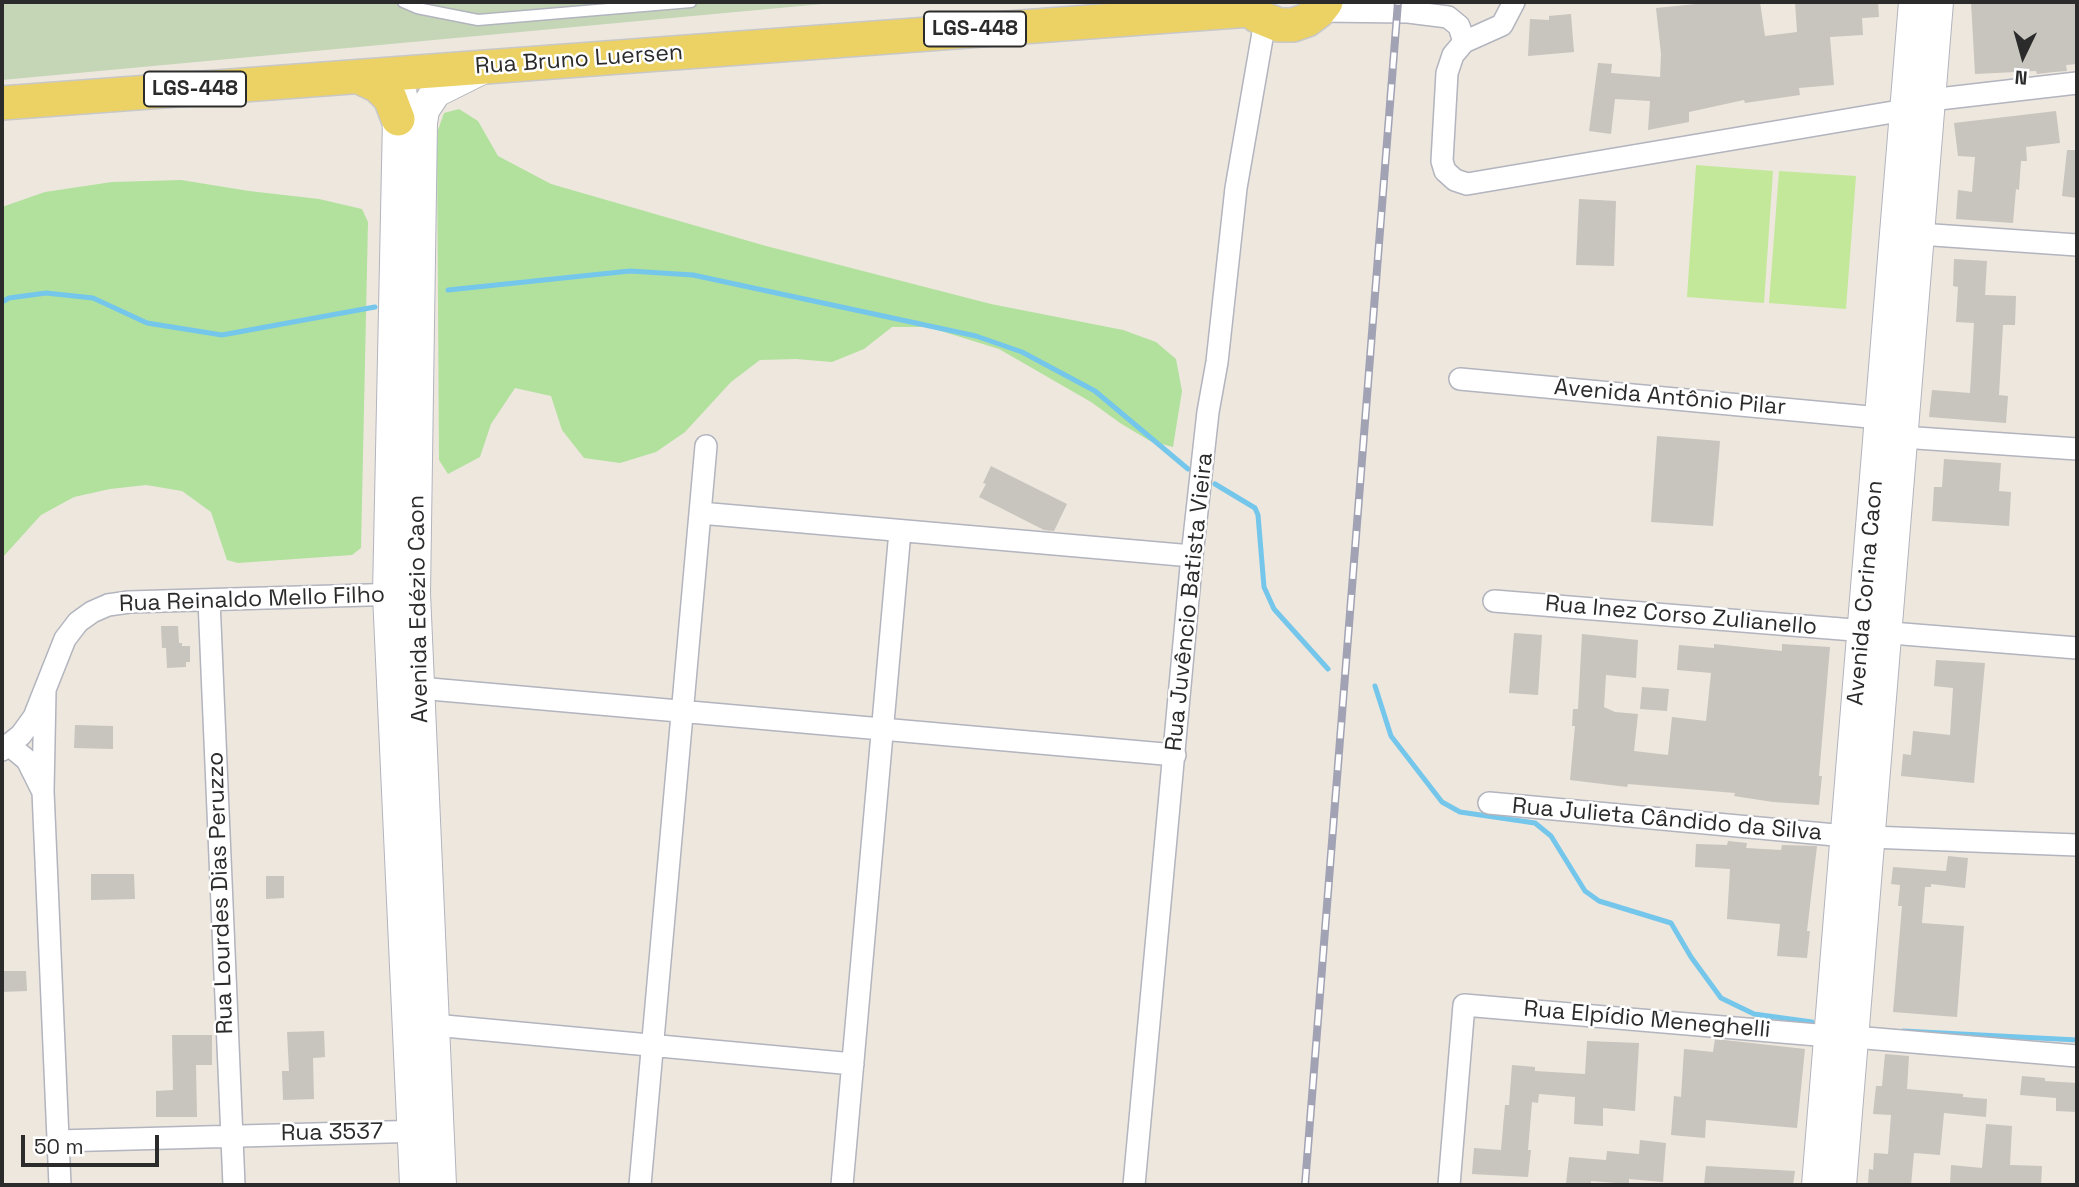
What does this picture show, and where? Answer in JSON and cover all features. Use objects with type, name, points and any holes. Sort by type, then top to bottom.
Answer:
[{"type":"main road","name":"Rua Bruno Luersen","points":[[1134,14],[1186,2]]},
{"type":"main road","name":"Rua Bruno Luersen","points":[[2,103],[414,73],[1134,14],[1253,11],[1279,25],[1293,25],[1307,20],[1322,7],[1352,2]]},
{"type":"main road","name":"Avenida Corina Caon","points":[[1891,427],[1919,234],[1914,2]]},
{"type":"main road","name":"Avenida Corina Caon","points":[[1817,1185],[1841,1037],[1918,105],[1938,2]]},
{"type":"main road","name":"Avenida Edézio Caon","points":[[415,1185],[426,1131],[434,1025],[419,688],[402,594],[422,123],[424,110],[436,92],[486,67]]},
{"type":"main road","name":"Avenida Edézio Caon","points":[[414,73],[400,99],[398,119],[402,594],[426,1131],[441,1185]]},
{"type":"main road","points":[[359,77],[378,86],[390,98],[398,119]]},
{"type":"main road","name":"Avenida Corina Caon","points":[[1841,1037],[1841,1185]]},
{"type":"street","points":[[1514,2],[1502,25],[1464,42],[1453,55],[1447,73],[1442,161],[1445,171],[1455,180],[1467,184],[1918,105],[2077,83]]},
{"type":"street","points":[[1322,7],[1448,16],[1459,26],[1464,42]]},
{"type":"street","name":"Rua Juvêncio Batista Vieira","points":[[1135,1185],[1192,556],[1208,412],[1217,362],[1253,11]]},
{"type":"street","points":[[1919,234],[2077,245]]},
{"type":"street","name":"Avenida Antônio Pilar","points":[[1460,379],[2077,449]]},
{"type":"street","points":[[640,1185],[706,446]]},
{"type":"street","points":[[700,513],[1192,556]]},
{"type":"street","points":[[842,1185],[900,531]]},
{"type":"street","name":"Rua Reinaldo Mello Filho","points":[[6,747],[21,735],[34,717],[65,639],[78,622],[108,605],[402,594]]},
{"type":"street","name":"Rua Lourdes Dias Peruzzo","points":[[209,600],[234,1185]]},
{"type":"street","name":"Rua Inez Corso Zulianello","points":[[1494,601],[2077,648]]},
{"type":"street","points":[[419,688],[1175,755]]},
{"type":"street","points":[[45,691],[43,791],[60,1185]]},
{"type":"street","points":[[6,747],[27,760],[43,791]]},
{"type":"street","name":"Rua Julieta Cândido da Silva","points":[[1489,803],[1858,837],[2077,845]]},
{"type":"street","name":"Rua Elpídio Meneghelli","points":[[1449,1185],[1464,1004],[2077,1056]]},
{"type":"street","points":[[434,1025],[853,1064]]},
{"type":"street","name":"Rua 3537","points":[[58,1141],[426,1131]]},
{"type":"lane","points":[[403,2],[417,8],[478,20],[691,2]]},
{"type":"green space","points":[[2,2],[844,2],[2,80]]},
{"type":"green space","points":[[459,109],[478,121],[498,156],[551,184],[766,246],[991,304],[1123,330],[1156,342],[1176,359],[1182,391],[1173,447],[1150,441],[1091,402],[999,349],[928,327],[892,327],[864,349],[832,362],[760,360],[731,382],[685,432],[656,452],[620,463],[584,458],[562,430],[551,396],[515,388],[491,424],[480,457],[448,474],[439,460],[437,147],[438,130],[444,113]]},
{"type":"green space","points":[[1696,165],[1773,171],[1764,303],[1687,297]]},
{"type":"green space","points":[[1779,171],[1856,176],[1846,309],[1769,303]]},
{"type":"green space","points":[[181,180],[319,199],[362,209],[368,222],[361,548],[352,555],[238,563],[227,560],[211,512],[182,491],[146,485],[74,497],[41,515],[2,558],[2,207],[45,192],[112,182]]},
{"type":"building","points":[[1696,2],[1760,2],[1765,36],[1797,32],[1795,2],[1878,2],[1879,17],[1862,18],[1863,35],[1830,37],[1834,85],[1799,88],[1800,95],[1745,103],[1744,100],[1689,112],[1689,122],[1648,130],[1650,101],[1615,99],[1611,134],[1589,131],[1598,63],[1612,64],[1611,73],[1660,77],[1661,54],[1656,8]]},
{"type":"building","points":[[1971,2],[2076,2],[2077,64],[2066,65],[2067,71],[2037,74],[2036,71],[1975,74]]},
{"type":"building","points":[[1571,14],[1574,52],[1528,56],[1530,19],[1549,20],[1549,16]]},
{"type":"building","points":[[2056,111],[2060,143],[2026,147],[2027,161],[2021,161],[2013,223],[1956,219],[1958,190],[1972,192],[1975,157],[1958,156],[1954,123]]},
{"type":"building","points":[[2067,150],[2077,150],[2077,198],[2062,196]]},
{"type":"building","points":[[1579,199],[1616,201],[1614,266],[1576,265]]},
{"type":"building","points":[[1954,259],[1987,261],[1985,295],[2016,296],[2015,325],[2003,325],[1999,395],[2008,396],[2006,423],[1929,417],[1932,390],[1970,393],[1974,323],[1956,322],[1958,287],[1953,286]]},
{"type":"building","points":[[1657,436],[1720,441],[1713,526],[1651,522]]},
{"type":"building","points":[[1944,459],[2001,463],[1999,491],[2011,492],[2009,526],[1932,521],[1934,487],[1942,487]]},
{"type":"building","points":[[991,466],[1067,504],[1054,531],[1044,530],[979,497]]},
{"type":"building","points":[[161,626],[178,626],[179,643],[182,643],[182,646],[190,646],[190,662],[186,662],[186,667],[167,668],[166,648],[162,648]]},
{"type":"building","points":[[1514,633],[1542,635],[1538,695],[1509,693]]},
{"type":"building","points":[[1582,634],[1638,640],[1636,678],[1606,675],[1604,707],[1615,712],[1638,714],[1634,751],[1668,755],[1672,717],[1706,721],[1711,673],[1677,670],[1679,645],[1714,648],[1714,644],[1782,651],[1782,644],[1830,647],[1819,805],[1773,802],[1734,796],[1735,793],[1628,784],[1627,787],[1570,780],[1575,726],[1572,726],[1573,709],[1578,709]]},
{"type":"building","points":[[1936,660],[1985,663],[1974,783],[1901,776],[1903,754],[1911,755],[1913,731],[1950,735],[1953,688],[1934,686]]},
{"type":"building","points":[[1642,687],[1669,689],[1667,711],[1640,709]]},
{"type":"building","points":[[75,725],[113,726],[113,749],[74,748]]},
{"type":"building","points":[[1728,841],[1747,843],[1746,848],[1781,850],[1782,845],[1817,846],[1807,931],[1810,931],[1807,958],[1777,956],[1780,924],[1727,919],[1730,869],[1695,867],[1696,844],[1727,845]]},
{"type":"building","points":[[1948,856],[1968,858],[1965,888],[1931,884],[1931,887],[1925,887],[1922,923],[1964,926],[1957,1017],[1893,1012],[1902,906],[1898,906],[1900,885],[1891,884],[1893,867],[1946,871]]},
{"type":"building","points":[[91,874],[134,874],[135,899],[91,900]]},
{"type":"building","points":[[266,876],[284,876],[284,898],[266,899]]},
{"type":"building","points":[[2,971],[26,971],[27,991],[2,992]]},
{"type":"building","points":[[324,1031],[325,1057],[313,1058],[314,1099],[283,1100],[282,1071],[289,1071],[287,1032]]},
{"type":"building","points":[[172,1035],[212,1035],[212,1065],[196,1065],[197,1117],[156,1117],[156,1091],[173,1090]]},
{"type":"building","points":[[1715,1039],[1805,1049],[1797,1128],[1706,1120],[1705,1138],[1671,1135],[1674,1096],[1681,1097],[1684,1049],[1713,1052]]},
{"type":"building","points":[[1587,1041],[1639,1043],[1635,1111],[1603,1108],[1603,1126],[1574,1124],[1575,1097],[1539,1094],[1538,1103],[1532,1102],[1528,1177],[1472,1174],[1474,1148],[1501,1150],[1505,1105],[1509,1105],[1512,1065],[1535,1067],[1535,1071],[1585,1074]]},
{"type":"building","points":[[1885,1054],[1909,1056],[1907,1089],[1987,1099],[1986,1117],[1944,1113],[1940,1155],[1914,1153],[1911,1185],[1868,1184],[1869,1169],[1873,1170],[1874,1153],[1888,1154],[1891,1115],[1873,1114],[1876,1086],[1882,1086]]},
{"type":"building","points":[[2022,1076],[2077,1083],[2077,1112],[2056,1111],[2056,1098],[2020,1095]]},
{"type":"building","points":[[1986,1124],[2012,1126],[2010,1165],[2042,1166],[2041,1185],[1950,1185],[1951,1165],[1982,1168]]},
{"type":"building","points":[[1640,1140],[1666,1143],[1663,1182],[1629,1179],[1629,1184],[1591,1181],[1591,1185],[1566,1184],[1569,1157],[1606,1160],[1607,1151],[1639,1154]]},
{"type":"building","points":[[1706,1166],[1795,1171],[1793,1185],[1704,1185]]},
{"type":"waterway","points":[[448,290],[630,271],[693,275],[976,336],[1022,352],[1095,391],[1188,469]]},
{"type":"waterway","points":[[2,302],[9,298],[46,293],[93,298],[147,323],[222,335],[375,307]]},
{"type":"waterway","points":[[1215,484],[1255,508],[1258,515],[1264,587],[1274,609],[1328,669]]},
{"type":"waterway","points":[[1375,686],[1391,736],[1442,802],[1460,812],[1535,823],[1551,836],[1585,891],[1599,901],[1671,923],[1691,957],[1721,998],[1754,1014],[1812,1022]]},
{"type":"waterway","points":[[1903,1031],[2077,1040]]},
{"type":"railway","points":[[1305,1185],[1398,2]]}]
